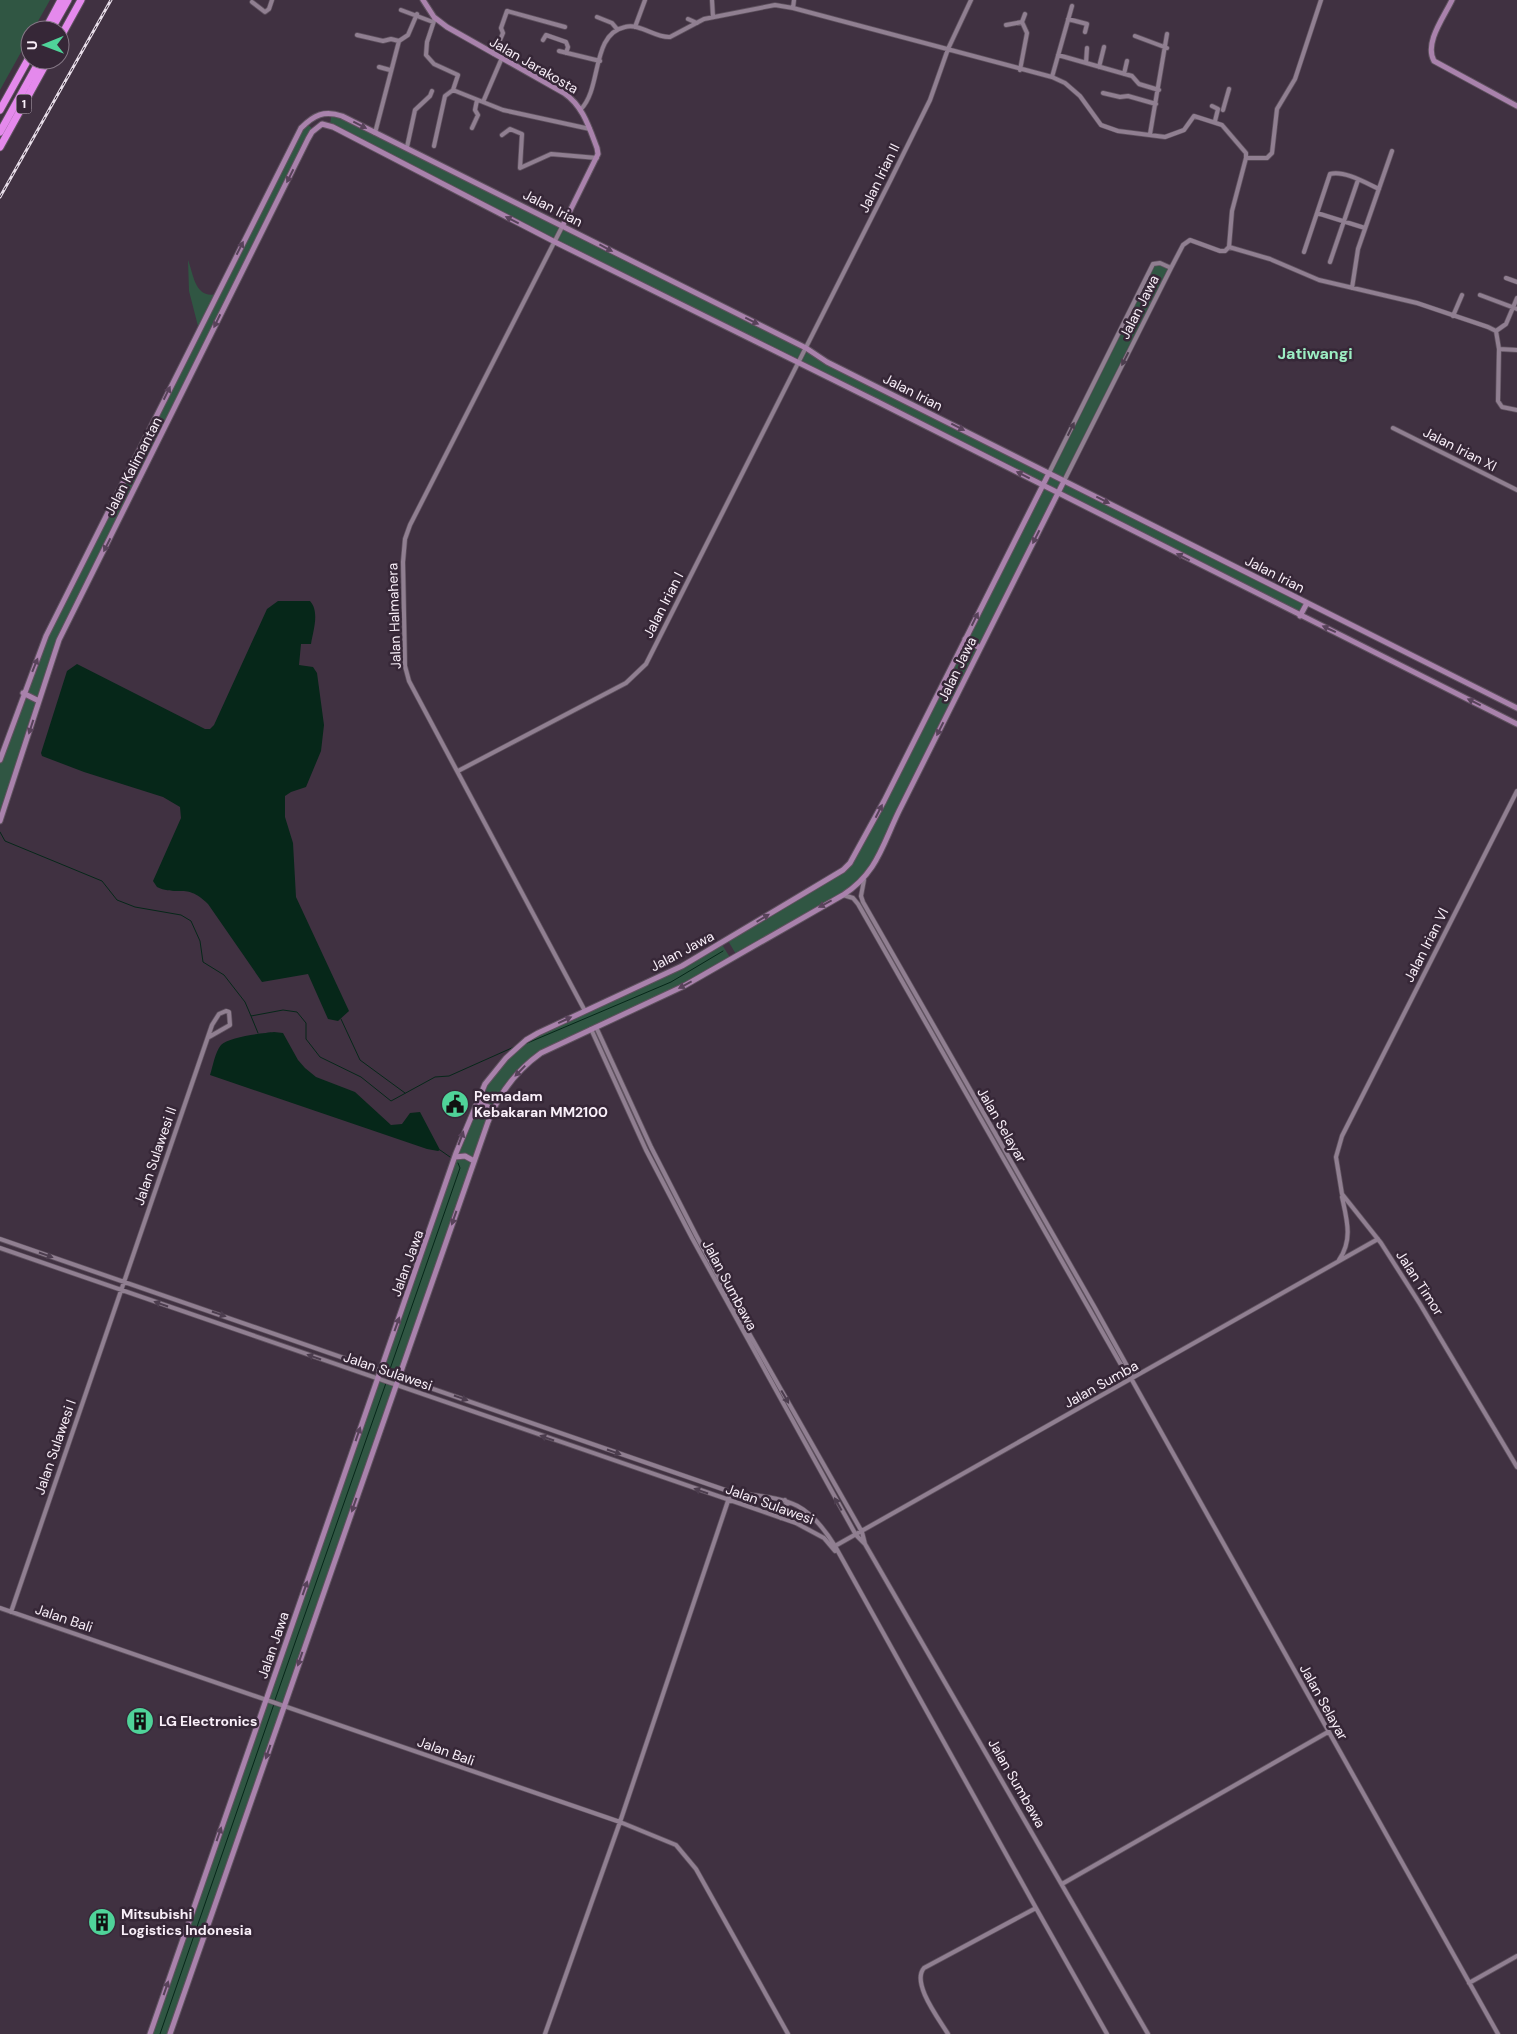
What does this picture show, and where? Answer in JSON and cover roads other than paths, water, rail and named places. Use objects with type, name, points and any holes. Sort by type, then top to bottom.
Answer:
[{"type":"highway","points":[[50,20],[61,0]]},
{"type":"highway","points":[[57,20],[68,0]]},
{"type":"highway","points":[[62,20],[73,0]]},
{"type":"highway","points":[[70,20],[81,0]]},
{"type":"highway","name":"1","points":[[0,110],[22,70]]},
{"type":"highway","name":"1","points":[[0,123],[29,70]]},
{"type":"highway","name":"1","points":[[0,132],[34,70]]},
{"type":"highway","name":"1","points":[[0,147],[42,70]]},
{"type":"street","points":[[252,2],[265,12],[269,9],[272,0]]},
{"type":"street","name":"Jalan Jarakosta","points":[[423,0],[434,20],[573,99],[581,109],[590,129],[597,148],[597,158]]},
{"type":"street","points":[[635,27],[646,0]]},
{"type":"street","points":[[712,0],[713,17]]},
{"type":"street","points":[[793,8],[794,0]]},
{"type":"street","name":"Jalan Irian II","points":[[798,363],[930,100],[948,48],[971,0]]},
{"type":"street","points":[[1246,158],[1267,158],[1272,154],[1277,109],[1295,79],[1321,0]]},
{"type":"street","points":[[1452,0],[1431,44],[1430,53],[1434,61],[1517,106]]},
{"type":"street","points":[[581,109],[590,98],[606,39],[618,29],[635,27],[668,37],[713,17],[775,5],[948,48],[1020,70],[1052,77],[1072,88],[1088,105],[1097,120],[1106,128],[1164,137],[1175,135],[1184,130],[1194,116],[1222,125],[1242,147],[1246,158],[1232,211],[1229,247],[1225,251],[1220,252],[1196,241],[1187,241],[1171,268]]},
{"type":"street","points":[[1052,77],[1072,6]]},
{"type":"street","points":[[401,10],[434,20],[427,42],[426,55],[438,67],[458,74],[453,90],[445,96],[434,146]]},
{"type":"street","points":[[494,55],[504,33],[501,28],[507,11],[565,27]]},
{"type":"street","points":[[357,35],[384,42],[391,39],[399,41],[408,36],[416,14]]},
{"type":"street","points":[[1022,22],[1025,14]]},
{"type":"street","points":[[597,17],[612,23],[618,29]]},
{"type":"street","points":[[688,19],[697,23]]},
{"type":"street","points":[[1068,19],[1087,24],[1085,32]]},
{"type":"street","points":[[1020,70],[1027,34],[1027,28],[1022,22]]},
{"type":"street","points":[[1006,25],[1022,22]]},
{"type":"street","points":[[1150,134],[1167,34]]},
{"type":"street","points":[[544,40],[546,35],[566,42],[568,47],[566,53]]},
{"type":"street","points":[[1135,36],[1166,48]]},
{"type":"street","points":[[376,133],[390,70],[399,41]]},
{"type":"street","points":[[1099,67],[1104,47]]},
{"type":"street","points":[[1086,63],[1088,48]]},
{"type":"street","points":[[559,51],[600,61]]},
{"type":"street","points":[[1058,55],[1132,76],[1140,84],[1159,90]]},
{"type":"street","points":[[483,102],[502,60]]},
{"type":"street","points":[[1124,74],[1127,61]]},
{"type":"street","points":[[379,67],[390,70]]},
{"type":"street","points":[[1214,121],[1222,109],[1229,89]]},
{"type":"street","points":[[453,90],[506,111],[590,129]]},
{"type":"street","points":[[406,147],[415,110],[430,96],[432,91]]},
{"type":"street","points":[[1103,93],[1120,97],[1128,96],[1156,104]]},
{"type":"street","points":[[472,128],[477,117],[474,110],[477,100]]},
{"type":"street","points":[[1212,106],[1222,109]]},
{"type":"street","points":[[301,128],[317,114],[336,114]]},
{"type":"street","points":[[332,127],[329,120],[336,114]]},
{"type":"street","name":"Jalan Irian","points":[[336,114],[563,225],[806,348],[833,365],[1517,708]]},
{"type":"street","points":[[301,128],[309,124],[313,127],[312,132]]},
{"type":"street","points":[[312,132],[319,125],[332,127]]},
{"type":"street","name":"Jalan Irian","points":[[332,127],[555,242],[1517,724]]},
{"type":"street","name":"Jalan Kalimantan","points":[[0,760],[23,692],[46,636],[301,128]]},
{"type":"street","points":[[502,136],[510,129],[522,134],[520,168],[551,154],[597,158],[563,225]]},
{"type":"street","name":"Jalan Kalimantan","points":[[0,820],[3,802],[59,640],[312,132]]},
{"type":"street","points":[[1352,288],[1358,249],[1392,151]]},
{"type":"street","points":[[1304,252],[1330,174],[1334,173],[1358,180],[1379,189]]},
{"type":"street","points":[[1330,262],[1358,180]]},
{"type":"street","points":[[1317,214],[1365,228]]},
{"type":"street","name":"Jalan Halmahera","points":[[563,225],[405,539],[403,562],[406,673],[585,1011]]},
{"type":"street","points":[[1229,247],[1270,259],[1307,276],[1417,303],[1488,327],[1496,332],[1499,349],[1498,401],[1502,407],[1517,410]]},
{"type":"street","name":"Jalan Jawa","points":[[150,2034],[268,1701],[476,1101],[494,1071],[516,1048],[538,1033],[682,966],[843,870],[850,863],[859,850],[1153,264],[1160,263],[1171,268],[980,648],[871,871],[864,880],[843,895],[684,986],[554,1045],[532,1060],[507,1084],[493,1109],[393,1385],[170,2034]]},
{"type":"street","points":[[1506,278],[1517,282]]},
{"type":"street","points":[[1453,316],[1462,295]]},
{"type":"street","points":[[1480,296],[1516,309]]},
{"type":"street","points":[[1496,332],[1506,324],[1516,309],[1517,298]]},
{"type":"street","points":[[1499,349],[1517,350]]},
{"type":"street","name":"Jalan Irian I","points":[[458,771],[626,683],[640,671],[657,643],[798,363]]},
{"type":"street","points":[[154,420],[166,426]]},
{"type":"street","name":"Jalan Irian XI","points":[[1393,428],[1517,490]]},
{"type":"street","points":[[1300,616],[1307,603]]},
{"type":"street","points":[[965,639],[980,648]]},
{"type":"street","points":[[23,692],[39,701]]},
{"type":"street","name":"Jalan Irian VI","points":[[1356,1109],[1517,791]]},
{"type":"street","name":"Jalan Selayar","points":[[864,880],[861,899],[870,919],[1057,1248],[1131,1373],[1132,1380],[1498,2034]]},
{"type":"street","name":"Jalan Selayar","points":[[843,895],[856,901],[870,919]]},
{"type":"street","name":"Jalan Sulawesi II","points":[[121,1290],[215,1019],[219,1014],[226,1011],[230,1012],[230,1025],[209,1037]]},
{"type":"street","name":"Jalan Sumbawa","points":[[593,1028],[646,1150],[735,1313],[744,1334],[856,1535],[865,1544],[1148,2034]]},
{"type":"street","points":[[476,1101],[493,1109]]},
{"type":"street","name":"Jalan Timor","points":[[1356,1109],[1336,1149],[1336,1168],[1342,1194],[1378,1239],[1451,1352],[1517,1467]]},
{"type":"street","points":[[455,1157],[465,1156],[474,1161]]},
{"type":"street","points":[[1338,1262],[1346,1248],[1349,1234],[1342,1194]]},
{"type":"street","name":"Jalan Sulawesi","points":[[0,1239],[731,1492],[785,1500],[796,1504],[813,1516],[835,1546],[838,1554]]},
{"type":"street","name":"Jalan Sumba","points":[[835,1546],[1132,1380],[1378,1239]]},
{"type":"street","name":"Jalan Sulawesi","points":[[0,1248],[781,1518],[814,1531],[824,1538],[838,1554]]},
{"type":"street","name":"Jalan Sulawesi I","points":[[11,1612],[121,1290]]},
{"type":"street","name":"Jalan Sumbawa","points":[[735,1313],[748,1332],[862,1532],[865,1544]]},
{"type":"street","points":[[744,1334],[748,1332]]},
{"type":"street","points":[[545,2034],[620,1822],[731,1492]]},
{"type":"street","points":[[781,1518],[788,1511],[785,1500]]},
{"type":"street","points":[[838,1554],[1108,2034]]},
{"type":"street","name":"Jalan Bali","points":[[0,1608],[620,1822],[659,1836],[676,1845],[696,1869],[788,2034]]},
{"type":"street","points":[[1062,1884],[1328,1732]]},
{"type":"street","points":[[948,2034],[922,1988],[919,1979],[920,1972],[924,1968],[1036,1908]]},
{"type":"street","points":[[1469,1983],[1517,1956]]},
{"type":"waterway","points":[[0,832],[5,841],[102,881],[117,900],[135,907],[181,915],[191,921],[200,941],[203,962],[224,975],[245,1002],[251,1016],[283,1010],[297,1012],[306,1023],[306,1039],[320,1057],[361,1077],[391,1101],[435,1077],[449,1076],[514,1047]]},
{"type":"waterway","points":[[525,1044],[671,982],[723,951]]},
{"type":"waterway","points":[[251,1016],[258,1033]]},
{"type":"waterway","points":[[341,1019],[360,1060],[405,1093]]},
{"type":"waterway","points":[[440,1150],[450,1157]]},
{"type":"waterway","points":[[389,1372],[460,1168],[458,1163]]},
{"type":"waterway","points":[[275,1700],[386,1383]]},
{"type":"waterway","points":[[160,2034],[274,1704]]},
{"type":"railway","points":[[0,197],[111,0]]},
{"type":"place","name":"Pemadam Kebakaran MM2100","points":[[455,1104]]},
{"type":"place","name":"LG Electronics","points":[[140,1721]]},
{"type":"place","name":"Mitsubishi Logistics Indonesia","points":[[102,1922]]},
{"type":"district","name":"Jatiwangi","points":[[1315,353]]}]
